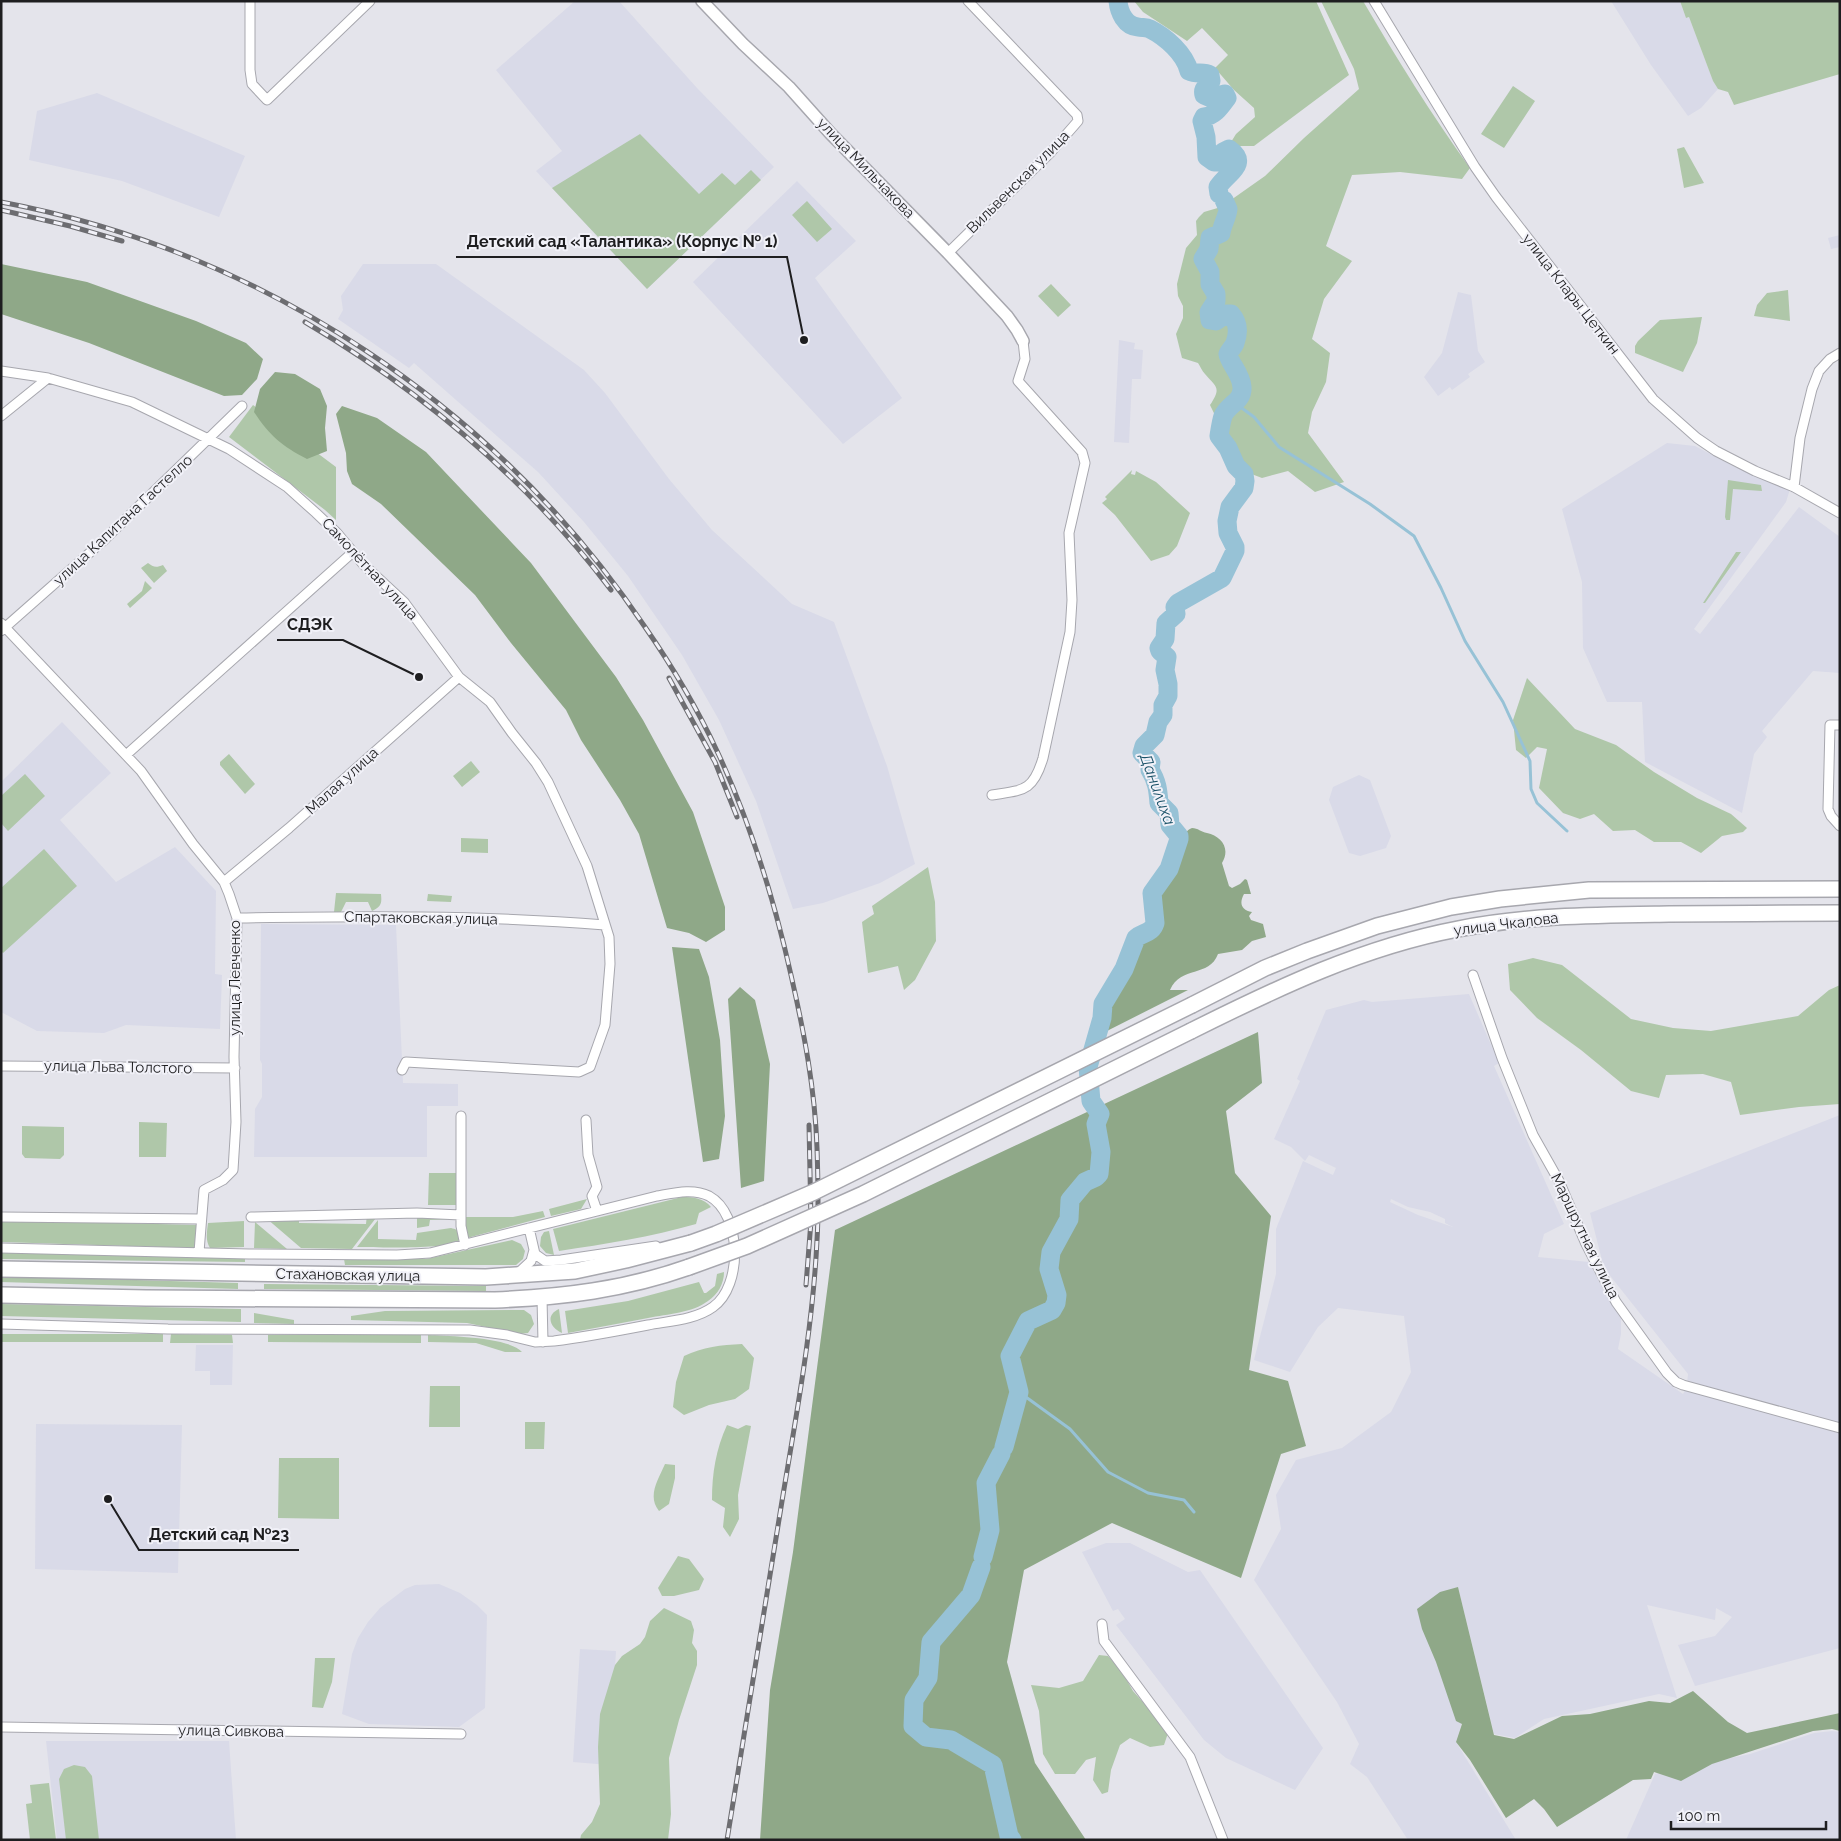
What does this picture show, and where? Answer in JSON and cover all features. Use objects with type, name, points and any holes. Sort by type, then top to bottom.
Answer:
[{"type":"main road","name":"улица Чкалова","points":[[691,1242],[716,1234],[814,1192],[1265,968],[1377,926],[1451,907],[1500,899],[1589,890],[1840,890]]},
{"type":"main road","name":"улица Чкалова","points":[[689,1267],[747,1246],[863,1194],[1276,989],[1315,972],[1375,951],[1457,929],[1502,922],[1590,915],[1840,913]]},
{"type":"main road","name":"Стахановская улица","points":[[1,1269],[486,1277],[575,1271],[626,1260],[691,1242]]},
{"type":"main road","name":"Стахановская улица","points":[[1,1295],[485,1300],[542,1298],[630,1285],[689,1267]]},
{"type":"street","points":[[250,1],[250,70],[252,84],[267,100],[370,1]]},
{"type":"street","name":"улица Мильчакова","points":[[702,1],[743,44],[789,87],[831,134],[948,253],[1007,316],[1018,330],[1023,341]]},
{"type":"street","name":"Вильвенская улица","points":[[948,253],[1051,152],[1078,121],[1077,115],[968,1]]},
{"type":"street","name":"улица Клары Цеткин","points":[[1374,1],[1475,167],[1496,197],[1653,398],[1698,438],[1716,451],[1755,471],[1794,487],[1840,514]]},
{"type":"street","points":[[992,795],[1029,786],[1037,774],[1043,758],[1070,632],[1072,600],[1069,533],[1085,463],[1082,452],[1018,381],[1025,359],[1023,341]]},
{"type":"street","points":[[1794,487],[1800,438],[1812,389],[1819,371],[1830,359],[1840,354]]},
{"type":"street","name":"Самолётная улица","points":[[1,371],[48,378],[132,402],[229,449],[287,487],[337,533],[363,564],[404,602],[459,677],[490,702],[548,782],[587,866],[610,937],[606,1025],[590,1067],[579,1072],[406,1062],[402,1070]]},
{"type":"street","points":[[1,416],[48,378]]},
{"type":"street","name":"улица Капитана Гастелло","points":[[3,627],[103,541],[210,440],[242,406]]},
{"type":"street","points":[[126,755],[353,552]]},
{"type":"street","name":"улица Левченко","points":[[3,627],[141,771],[193,844],[224,882],[237,918],[236,1122],[232,1170],[222,1180],[204,1190],[199,1252]]},
{"type":"street","name":"Малая улица","points":[[224,882],[289,828],[459,677]]},
{"type":"street","points":[[1840,725],[1830,725],[1828,796],[1828,809],[1831,816],[1840,826]]},
{"type":"street","name":"Спартаковская улица","points":[[237,918],[321,916],[511,919],[605,925]]},
{"type":"street","name":"Маршрутная улица","points":[[1473,975],[1502,1058],[1533,1135],[1559,1181],[1596,1264],[1627,1320],[1670,1377],[1683,1385],[1840,1428]]},
{"type":"street","name":"улица Льва Толстого","points":[[1,1066],[235,1068]]},
{"type":"street","points":[[461,1116],[461,1215],[465,1245]]},
{"type":"street","points":[[586,1120],[588,1155],[597,1186],[592,1196],[597,1211]]},
{"type":"street","points":[[1,1248],[397,1255],[430,1253],[678,1192],[695,1192],[710,1196],[725,1212],[732,1234],[734,1263],[730,1286],[724,1296],[713,1307],[694,1315],[597,1335],[543,1342],[527,1341],[507,1335],[470,1330],[168,1329],[1,1324]]},
{"type":"street","points":[[251,1217],[417,1213],[461,1215]]},
{"type":"street","points":[[1,1217],[201,1219]]},
{"type":"street","points":[[529,1228],[534,1250],[540,1258],[554,1261],[691,1242]]},
{"type":"street","points":[[516,1275],[531,1261],[534,1250]]},
{"type":"street","points":[[542,1298],[543,1342]]},
{"type":"street","points":[[1102,1624],[1104,1641],[1190,1756],[1223,1840]]},
{"type":"street","name":"улица Сивкова","points":[[1,1727],[461,1734]]},
{"type":"shaded area","points":[[575,1],[619,1],[697,88],[774,167],[647,289],[536,171],[562,151],[496,70]]},
{"type":"shaded area","points":[[1611,1],[1680,1],[1686,18],[1689,17],[1713,81],[1718,89],[1701,108],[1688,116],[1651,65]]},
{"type":"shaded area","points":[[97,93],[245,156],[219,217],[122,181],[29,160],[37,111]]},
{"type":"shaded area","points":[[797,181],[856,241],[815,278],[902,398],[843,444],[693,282]]},
{"type":"shaded area","points":[[1840,235],[1840,247],[1831,249],[1828,238]]},
{"type":"shaded area","points":[[363,264],[436,264],[584,370],[605,393],[669,479],[712,530],[792,604],[834,622],[887,766],[915,864],[880,883],[823,903],[793,909],[756,801],[719,720],[682,655],[628,576],[584,522],[538,472],[414,363],[409,368],[338,319],[343,310],[341,296]]},
{"type":"shaded area","points":[[1458,292],[1471,295],[1478,351],[1485,362],[1468,374],[1470,377],[1452,390],[1450,387],[1438,396],[1424,377],[1442,353]]},
{"type":"shaded area","points":[[1119,340],[1135,343],[1134,349],[1143,350],[1141,379],[1132,379],[1129,443],[1114,442]]},
{"type":"shaded area","points":[[1667,443],[1695,446],[1735,467],[1790,489],[1786,502],[1694,629],[1700,634],[1799,507],[1840,537],[1840,673],[1813,671],[1762,731],[1767,737],[1754,754],[1742,813],[1645,762],[1642,702],[1607,702],[1583,648],[1582,582],[1562,509]]},
{"type":"shaded area","points":[[62,722],[111,773],[60,820],[116,882],[175,847],[216,891],[215,974],[222,975],[220,1029],[126,1025],[104,1033],[37,1031],[1,1012],[1,782]]},
{"type":"shaded area","points":[[1359,775],[1370,780],[1391,836],[1386,848],[1360,856],[1349,853],[1329,800],[1333,787]]},
{"type":"shaded area","points":[[261,924],[396,925],[403,1083],[458,1084],[458,1106],[427,1106],[427,1157],[254,1157],[255,1109],[262,1097],[262,1064],[260,1060]]},
{"type":"shaded area","points":[[1469,994],[1499,1063],[1494,1066],[1564,1224],[1544,1234],[1538,1257],[1589,1262],[1606,1295],[1621,1317],[1621,1334],[1618,1349],[1683,1394],[1685,1390],[1840,1431],[1840,1648],[1695,1686],[1678,1645],[1715,1636],[1732,1617],[1716,1608],[1715,1620],[1647,1605],[1677,1698],[1659,1694],[1544,1719],[1515,1738],[1494,1734],[1458,1587],[1462,1723],[1456,1742],[1516,1840],[1408,1840],[1367,1777],[1350,1764],[1359,1744],[1337,1702],[1254,1580],[1281,1529],[1276,1495],[1296,1460],[1342,1448],[1391,1412],[1411,1372],[1404,1316],[1338,1308],[1318,1327],[1290,1372],[1254,1360],[1276,1274],[1276,1229],[1303,1161],[1333,1175],[1336,1168],[1309,1155],[1305,1161],[1291,1147],[1274,1139],[1300,1081],[1297,1079],[1326,1010],[1364,1000],[1372,1002]],"holes":[[[1391,1199],[1408,1207],[1430,1212],[1445,1219],[1445,1223],[1453,1227],[1418,1215],[1390,1202]]]},
{"type":"shaded area","points":[[1840,1115],[1840,1424],[1687,1384],[1688,1374],[1604,1268],[1590,1213]]},
{"type":"shaded area","points":[[196,1345],[233,1345],[232,1385],[210,1385],[210,1371],[195,1371]]},
{"type":"shaded area","points":[[36,1424],[182,1425],[178,1573],[35,1569]]},
{"type":"shaded area","points":[[1106,1543],[1130,1543],[1188,1572],[1200,1570],[1323,1748],[1295,1790],[1226,1758],[1204,1740],[1116,1625],[1125,1619],[1118,1609],[1113,1611],[1082,1552]]},
{"type":"shaded area","points":[[439,1584],[460,1593],[487,1615],[485,1708],[459,1727],[369,1724],[342,1714],[352,1654],[358,1638],[368,1622],[380,1608],[405,1589],[415,1585]]},
{"type":"shaded area","points":[[580,1649],[616,1651],[609,1765],[573,1762]]},
{"type":"shaded area","points":[[1840,1732],[1840,1840],[1626,1840],[1655,1774],[1750,1754],[1814,1733]]},
{"type":"shaded area","points":[[46,1741],[229,1741],[236,1840],[57,1840]]},
{"type":"green space","points":[[1134,1],[1316,1],[1349,75],[1254,146],[1239,146],[1235,150],[1228,147],[1236,134],[1255,117],[1254,108],[1234,90],[1215,68],[1228,55],[1202,28],[1187,41],[1143,12]]},
{"type":"green space","points":[[1321,1],[1363,1],[1415,86],[1470,168],[1462,179],[1400,172],[1352,175],[1326,246],[1352,261],[1324,299],[1312,339],[1330,353],[1326,382],[1312,412],[1308,433],[1344,482],[1315,492],[1288,471],[1262,478],[1228,465],[1225,436],[1210,405],[1217,391],[1215,385],[1198,363],[1182,358],[1176,334],[1183,318],[1183,306],[1178,296],[1177,284],[1186,248],[1197,235],[1196,221],[1204,212],[1221,207],[1265,176],[1359,89],[1354,69]]},
{"type":"green space","points":[[1680,1],[1840,1],[1840,74],[1734,105],[1728,92],[1718,89],[1713,81],[1689,17],[1686,18]]},
{"type":"green space","points":[[1513,86],[1535,101],[1504,148],[1481,134]]},
{"type":"green space","points":[[640,134],[699,194],[722,173],[735,185],[751,170],[761,180],[647,289],[552,188]]},
{"type":"green space","points":[[1684,147],[1704,183],[1684,188],[1677,149]]},
{"type":"green space","points":[[807,201],[832,229],[817,242],[792,215]]},
{"type":"green space","points":[[1,264],[87,282],[196,321],[246,343],[263,359],[257,379],[242,395],[224,396],[89,343],[1,314]]},
{"type":"green space","points":[[1051,284],[1071,305],[1058,317],[1038,296]]},
{"type":"green space","points":[[1788,290],[1790,321],[1754,316],[1757,305],[1767,293]]},
{"type":"green space","points":[[1702,317],[1697,343],[1683,372],[1635,353],[1635,346],[1638,341],[1660,320]]},
{"type":"green space","points":[[275,372],[295,374],[320,389],[327,406],[325,428],[327,451],[307,459],[290,450],[277,440],[254,412],[260,389]]},
{"type":"green space","points":[[253,405],[336,467],[336,520],[229,437]]},
{"type":"green space","points":[[342,406],[377,418],[426,452],[531,563],[616,677],[643,720],[693,812],[725,907],[725,930],[706,942],[689,933],[667,928],[639,834],[620,800],[581,740],[566,710],[511,643],[475,595],[381,504],[352,484],[347,471],[346,453],[336,414]]},
{"type":"green space","points":[[1132,470],[1131,474],[1135,475],[1136,471],[1156,482],[1190,513],[1177,546],[1169,555],[1151,561],[1115,515],[1102,503],[1107,499],[1105,497]]},
{"type":"green space","points":[[1728,480],[1761,485],[1762,491],[1733,489],[1730,520],[1726,520],[1725,517]]},
{"type":"green space","points":[[1736,552],[1741,552],[1705,603],[1703,603]]},
{"type":"green space","points":[[148,563],[155,567],[163,565],[167,571],[154,583],[141,568]]},
{"type":"green space","points":[[145,581],[152,588],[130,608],[127,604],[142,591]]},
{"type":"green space","points":[[1527,678],[1575,729],[1616,745],[1654,772],[1697,798],[1731,814],[1747,828],[1743,832],[1722,836],[1701,853],[1681,842],[1654,842],[1635,830],[1613,831],[1594,814],[1580,819],[1563,813],[1539,788],[1547,749],[1537,747],[1526,758],[1516,750],[1513,720]]},
{"type":"green space","points":[[229,754],[255,784],[245,794],[220,765],[220,762]]},
{"type":"green space","points":[[471,761],[480,772],[462,787],[453,776]]},
{"type":"green space","points":[[25,774],[45,796],[8,831],[1,823],[1,796]]},
{"type":"green space","points":[[1192,828],[1217,837],[1223,844],[1225,858],[1222,863],[1229,886],[1232,888],[1245,879],[1247,880],[1251,894],[1244,894],[1242,906],[1245,910],[1252,912],[1249,916],[1251,920],[1263,924],[1266,937],[1252,941],[1242,950],[1218,954],[1208,966],[1181,977],[1170,990],[1188,990],[1099,1035],[1104,1017],[1104,1004],[1128,968],[1139,940],[1155,930],[1155,894],[1158,887],[1173,868],[1184,847],[1186,833]]},
{"type":"green space","points":[[461,838],[488,839],[488,853],[461,852]]},
{"type":"green space","points":[[44,849],[77,886],[3,953],[1,951],[1,888]]},
{"type":"green space","points":[[928,867],[935,902],[936,941],[915,980],[904,990],[898,966],[868,973],[862,922],[874,914],[872,906]]},
{"type":"green space","points":[[336,893],[381,894],[381,903],[372,911],[368,902],[346,902],[341,912],[334,912]]},
{"type":"green space","points":[[428,894],[452,896],[451,902],[427,901]]},
{"type":"green space","points":[[672,947],[699,949],[709,977],[720,1040],[725,1116],[719,1159],[703,1162]]},
{"type":"green space","points":[[1533,958],[1562,965],[1631,1019],[1673,1028],[1711,1031],[1798,1016],[1829,990],[1840,985],[1840,1104],[1799,1107],[1740,1115],[1731,1082],[1703,1074],[1666,1075],[1659,1098],[1631,1091],[1581,1050],[1537,1018],[1510,990],[1508,964]]},
{"type":"green space","points":[[740,987],[755,1000],[770,1064],[764,1181],[741,1188],[728,999]]},
{"type":"green space","points":[[1258,1032],[1262,1083],[1226,1111],[1235,1173],[1271,1216],[1249,1370],[1288,1381],[1306,1446],[1281,1454],[1241,1578],[1112,1523],[1024,1570],[1007,1662],[1035,1763],[1086,1840],[760,1840],[770,1690],[793,1552],[835,1230]]},
{"type":"green space","points":[[139,1122],[167,1123],[166,1157],[139,1157]]},
{"type":"green space","points":[[22,1126],[64,1127],[64,1155],[60,1159],[25,1158],[22,1154]]},
{"type":"green space","points":[[429,1173],[459,1173],[459,1205],[428,1205]]},
{"type":"green space","points":[[682,1197],[702,1200],[711,1207],[699,1213],[696,1224],[679,1229],[611,1243],[559,1251],[553,1229]]},
{"type":"green space","points":[[587,1199],[581,1209],[551,1216],[549,1209]]},
{"type":"green space","points":[[543,1211],[545,1217],[467,1238],[463,1217],[513,1217]]},
{"type":"green space","points":[[367,1214],[379,1214],[352,1249],[301,1248],[266,1218],[299,1216],[299,1223],[366,1224]]},
{"type":"green space","points":[[417,1215],[455,1219],[430,1220],[429,1226],[417,1228]]},
{"type":"green space","points":[[1,1220],[197,1225],[196,1244],[193,1248],[1,1242]]},
{"type":"green space","points":[[378,1220],[378,1239],[416,1240],[417,1233],[451,1228],[458,1231],[460,1238],[459,1241],[440,1246],[357,1247]]},
{"type":"green space","points":[[244,1221],[244,1247],[210,1248],[207,1239],[208,1223]]},
{"type":"green space","points":[[255,1222],[287,1249],[254,1248]]},
{"type":"green space","points":[[549,1231],[554,1255],[546,1253],[540,1246],[541,1237],[544,1232]]},
{"type":"green space","points":[[512,1240],[521,1244],[525,1251],[523,1259],[516,1265],[345,1265],[344,1259],[426,1259]]},
{"type":"green space","points":[[1,1252],[245,1255],[245,1262],[1,1259]]},
{"type":"green space","points":[[724,1272],[722,1285],[715,1295],[695,1308],[568,1333],[565,1311],[628,1301],[699,1282],[704,1293],[706,1293],[715,1286],[717,1274]]},
{"type":"green space","points":[[1,1276],[238,1283],[238,1289],[1,1282]]},
{"type":"green space","points":[[264,1284],[486,1286],[486,1291],[264,1289]]},
{"type":"green space","points":[[1,1304],[241,1309],[241,1322],[1,1316]]},
{"type":"green space","points":[[559,1309],[562,1333],[554,1328],[551,1321],[552,1315]]},
{"type":"green space","points":[[524,1310],[531,1315],[534,1324],[528,1333],[519,1334],[467,1323],[351,1320],[351,1316],[385,1311]]},
{"type":"green space","points":[[254,1313],[294,1320],[294,1324],[254,1323]]},
{"type":"green space","points":[[1,1334],[163,1334],[163,1342],[1,1342]]},
{"type":"green space","points":[[171,1334],[232,1335],[233,1343],[170,1343]]},
{"type":"green space","points":[[268,1335],[421,1335],[421,1343],[268,1342]]},
{"type":"green space","points":[[428,1335],[492,1340],[515,1347],[522,1352],[505,1352],[476,1343],[428,1342]]},
{"type":"green space","points":[[742,1344],[754,1358],[749,1389],[735,1399],[709,1405],[684,1415],[673,1407],[676,1382],[684,1356],[712,1347]]},
{"type":"green space","points":[[430,1386],[460,1386],[460,1427],[429,1427]]},
{"type":"green space","points":[[525,1422],[545,1422],[544,1449],[525,1449]]},
{"type":"green space","points":[[727,1425],[738,1429],[746,1425],[751,1426],[738,1495],[739,1519],[730,1537],[723,1527],[725,1508],[712,1500],[715,1461]]},
{"type":"green space","points":[[279,1458],[339,1458],[339,1519],[278,1518]]},
{"type":"green space","points":[[665,1464],[675,1465],[675,1478],[669,1504],[659,1511],[654,1500],[654,1494]]},
{"type":"green space","points":[[678,1556],[689,1559],[704,1579],[699,1590],[674,1596],[662,1596],[658,1588]]},
{"type":"green space","points":[[1458,1587],[1494,1735],[1514,1739],[1562,1716],[1590,1714],[1649,1701],[1670,1703],[1693,1691],[1728,1722],[1747,1733],[1840,1713],[1840,1731],[1832,1729],[1813,1731],[1712,1764],[1681,1781],[1654,1772],[1651,1779],[1633,1780],[1557,1827],[1534,1799],[1506,1818],[1470,1760],[1456,1742],[1462,1724],[1456,1721],[1436,1662],[1422,1629],[1417,1609],[1440,1592]]},
{"type":"green space","points":[[664,1608],[691,1621],[694,1630],[692,1643],[697,1651],[697,1665],[669,1758],[671,1814],[668,1840],[580,1840],[581,1835],[592,1822],[600,1804],[598,1747],[600,1714],[615,1665],[622,1656],[640,1644],[645,1637],[650,1621]]},
{"type":"green space","points":[[1099,1655],[1108,1656],[1121,1670],[1133,1691],[1168,1733],[1164,1745],[1150,1747],[1130,1738],[1120,1745],[1111,1770],[1108,1792],[1102,1794],[1093,1780],[1096,1757],[1086,1760],[1075,1774],[1055,1774],[1043,1754],[1039,1711],[1031,1685],[1059,1688],[1083,1681]]},
{"type":"green space","points":[[315,1658],[335,1658],[332,1682],[323,1708],[312,1707]]},
{"type":"green space","points":[[74,1765],[85,1767],[92,1776],[99,1840],[66,1840],[59,1779],[64,1769]]},
{"type":"green space","points":[[49,1783],[56,1840],[30,1840],[26,1804],[32,1803],[30,1785]]},
{"type":"waterway","name":"Данилиха","points":[[1118,1],[1121,14],[1126,21],[1133,26],[1149,28],[1156,32],[1179,52],[1189,71],[1210,75],[1211,81],[1204,89],[1204,95],[1211,98],[1225,94],[1227,98],[1215,113],[1204,117],[1202,121],[1206,137],[1207,157],[1217,162],[1223,152],[1229,149],[1235,154],[1237,159],[1235,168],[1218,187],[1219,194]]},
{"type":"waterway","name":"Данилиха","points":[[1004,1447],[1019,1392],[1010,1356],[1028,1321],[1052,1310],[1056,1303],[1057,1295],[1049,1269],[1051,1252],[1069,1219],[1070,1200],[1085,1182],[1099,1174],[1101,1152],[1096,1124],[1100,1114],[1091,1101],[1088,1067],[1102,1018],[1103,1004],[1124,969],[1136,938],[1150,931],[1154,926],[1152,893],[1169,869],[1179,839],[1179,836],[1170,825],[1169,813],[1159,803],[1157,786],[1150,770],[1151,762],[1142,753],[1144,746],[1155,735],[1158,722],[1163,715],[1163,705],[1168,696],[1165,670],[1167,657],[1159,648],[1165,639],[1166,623],[1176,614],[1175,607],[1178,603],[1222,578],[1235,551],[1228,533],[1227,521],[1230,507],[1244,488],[1245,481],[1244,474],[1236,466],[1228,448],[1219,436],[1225,412],[1238,400],[1242,392],[1240,377],[1228,354],[1235,343],[1237,327],[1231,314],[1226,314],[1216,321],[1210,320],[1209,312],[1216,301],[1216,294],[1210,284],[1210,272],[1203,259],[1209,249],[1210,238],[1221,233],[1228,209],[1224,200]]},
{"type":"waterway","points":[[1235,403],[1254,417],[1279,447],[1370,504],[1414,536],[1441,588],[1465,641],[1503,702],[1530,761],[1531,789],[1537,803],[1567,831]]},
{"type":"waterway","points":[[1019,1392],[1070,1429],[1108,1472],[1148,1493],[1184,1500],[1194,1512]]},
{"type":"waterway","name":"Данилиха","points":[[983,1557],[990,1530],[986,1483],[1001,1454]]},
{"type":"waterway","name":"Данилиха","points":[[981,1567],[971,1595],[931,1642],[928,1678],[914,1700],[913,1726],[926,1737],[951,1740],[993,1765],[1009,1836],[1012,1840]]},
{"type":"railway","points":[[1,202],[98,225],[191,258],[280,300],[365,350],[445,409],[519,475],[586,548],[645,627],[674,672],[693,703],[729,778],[769,889],[800,1018],[808,1061],[816,1126],[818,1228],[812,1304],[804,1368],[727,1840]]},
{"type":"railway","points":[[1,210],[70,226],[122,241]]},
{"type":"railway","points":[[305,322],[391,378],[471,441],[509,475],[545,512],[611,590]]},
{"type":"railway","points":[[669,678],[715,762],[737,817]]},
{"type":"railway","points":[[806,1285],[811,1221],[809,1125]]},
{"type":"place","name":"Детский сад «Талантика» (Корпус № 1)","points":[[804,340]]},
{"type":"place","name":"СДЭК","points":[[419,677]]},
{"type":"place","name":"Детский сад №23","points":[[108,1499]]}]
